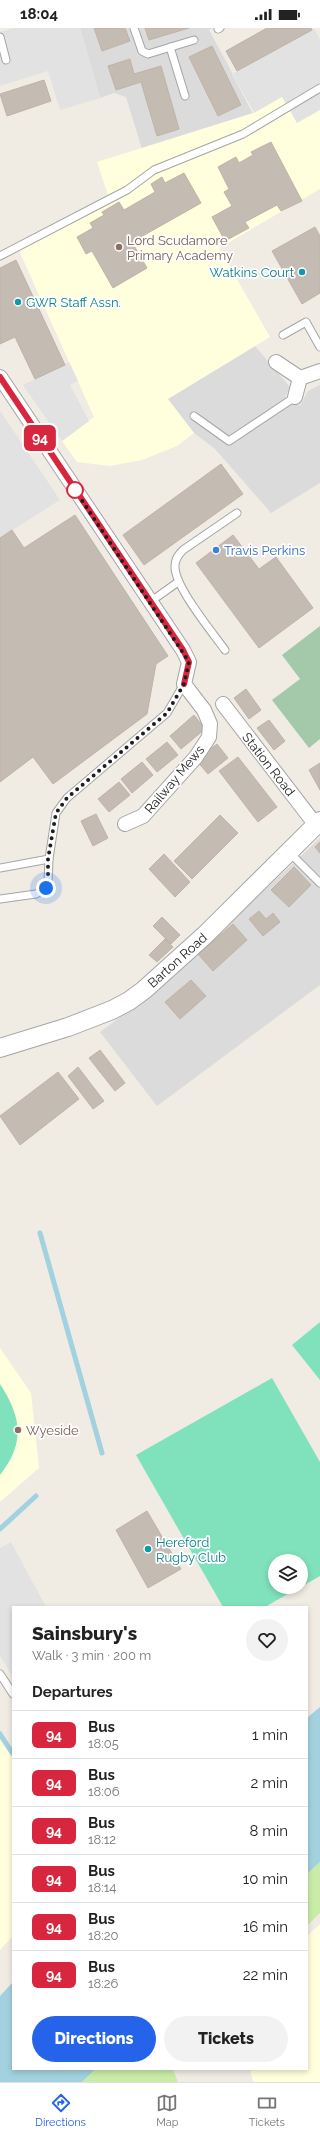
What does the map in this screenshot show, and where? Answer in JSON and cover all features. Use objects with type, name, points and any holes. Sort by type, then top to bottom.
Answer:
[{"type":"street","points":[[276,362],[300,378]]},
{"type":"street","points":[[300,378],[320,372]]},
{"type":"street","points":[[0,377],[189,662],[184,684]]},
{"type":"street","points":[[296,397],[300,378]]},
{"type":"street","name":"Railway Mews","points":[[126,824],[143,816],[196,757],[209,737],[210,724],[204,710],[184,684]]},
{"type":"street","name":"Station Road","points":[[223,704],[318,822]]},
{"type":"street","name":"Barton Road","points":[[0,1048],[112,1010],[129,1001],[144,990],[205,935],[318,822]]},
{"type":"lane","points":[[134,28],[142,51],[148,54],[194,40]]},
{"type":"lane","points":[[0,37],[6,60]]},
{"type":"lane","points":[[170,47],[185,96]]},
{"type":"lane","points":[[0,256],[127,190],[154,170],[243,134],[320,88]]},
{"type":"lane","points":[[283,335],[306,322],[320,347]]},
{"type":"lane","points":[[194,416],[229,441],[296,397]]},
{"type":"lane","points":[[225,650],[178,582],[175,567],[176,557],[182,550],[237,513]]},
{"type":"lane","points":[[150,602],[178,582]]},
{"type":"lane","points":[[0,899],[42,892],[48,883],[48,859],[56,813],[67,798],[167,713],[184,684]]},
{"type":"lane","points":[[289,851],[320,882]]},
{"type":"lane","points":[[0,868],[48,859]]},
{"type":"lane","points":[[0,1674],[12,1692]]},
{"type":"shaded area","points":[[14,28],[80,28],[100,98],[60,110],[48,71],[0,86],[0,32]]},
{"type":"shaded area","points":[[80,28],[212,28],[209,30],[254,113],[142,149],[126,97],[114,93],[100,98]]},
{"type":"shaded area","name":"Lord Scudamore Primary Academy","points":[[314,28],[320,39],[320,189],[219,248],[270,337],[168,399],[194,433],[177,446],[142,460],[110,466],[77,462],[62,441],[94,417],[17,246],[109,198],[97,162],[253,113],[232,74]]},
{"type":"shaded area","points":[[314,28],[320,39],[320,110],[297,123],[282,97],[254,113],[232,74]]},
{"type":"shaded area","points":[[255,346],[290,387],[285,397],[300,406],[308,391],[320,385],[320,483],[271,513],[215,449],[194,433],[167,399]]},
{"type":"shaded area","points":[[69,362],[78,381],[70,385],[89,421],[62,441],[23,385]]},
{"type":"shaded area","points":[[0,411],[60,500],[0,538]]},
{"type":"shaded area","points":[[320,626],[320,739],[309,748],[272,700],[300,679],[282,655]]},
{"type":"shaded area","points":[[320,838],[320,985],[157,1106],[100,1032],[158,990]]},
{"type":"shaded area","name":"Wyeside","points":[[0,1348],[31,1393],[39,1468],[0,1502]]},
{"type":"shaded area","points":[[11,1542],[45,1606],[12,1606],[12,1675],[0,1656],[0,1548]]},
{"type":"shaded area","points":[[0,1740],[12,1757],[12,1937],[0,1950]]},
{"type":"shaded area","points":[[320,1924],[320,2082],[253,2082],[250,2070],[308,2070],[308,1935]]},
{"type":"green space","points":[[320,1322],[320,1380],[292,1345]]},
{"type":"green space","points":[[272,1378],[320,1462],[320,1576],[308,1583],[308,1554],[268,1554],[268,1594],[288,1594],[267,1606],[222,1606],[136,1455]]},
{"type":"green space","points":[[0,1384],[13,1408],[18,1430],[14,1452],[0,1475]]},
{"type":"green space","points":[[320,1862],[320,1913],[308,1925],[308,1873]]},
{"type":"green space","points":[[93,2070],[173,2070],[178,2082],[82,2082]]},
{"type":"water","points":[[320,1707],[320,1862],[308,1873],[308,1717]]},
{"type":"water","points":[[12,1983],[12,2070],[94,2070],[82,2082],[0,2082],[0,1996]]},
{"type":"building","points":[[94,28],[125,28],[130,41],[102,51]]},
{"type":"building","points":[[145,28],[189,28],[149,40]]},
{"type":"building","points":[[267,28],[311,28],[312,30],[237,71],[226,51]]},
{"type":"building","points":[[212,46],[241,105],[218,116],[189,57]]},
{"type":"building","points":[[130,59],[134,74],[161,66],[179,129],[157,136],[141,82],[116,90],[108,66]]},
{"type":"building","points":[[44,80],[51,101],[7,116],[0,94]]},
{"type":"building","points":[[271,142],[302,201],[281,211],[277,205],[245,222],[249,228],[225,241],[212,217],[232,206],[224,192],[229,189],[218,167],[236,157],[239,163],[253,155],[251,152]]},
{"type":"building","points":[[184,173],[201,203],[132,242],[147,268],[113,288],[92,251],[86,254],[77,237],[93,228],[90,223],[104,215],[102,212],[119,202],[124,210],[155,192],[151,184],[162,177],[165,183]]},
{"type":"building","name":"Watkins Court","points":[[315,227],[320,236],[320,293],[302,304],[272,251]]},
{"type":"building","name":"GWR Staff Assn.","points":[[16,260],[65,365],[35,379],[15,337],[0,344],[0,268]]},
{"type":"building","points":[[221,464],[243,494],[144,565],[123,535]]},
{"type":"building","points":[[75,515],[168,656],[156,664],[147,714],[53,784],[33,757],[0,782],[0,538],[12,530],[24,548]]},
{"type":"building","points":[[233,535],[259,569],[276,557],[313,608],[259,648],[196,563]]},
{"type":"building","points":[[246,689],[261,710],[249,719],[234,698]]},
{"type":"building","points":[[194,715],[205,729],[181,749],[170,736]]},
{"type":"building","points":[[269,720],[285,741],[274,750],[257,728]]},
{"type":"building","points":[[167,742],[178,755],[157,772],[146,759]]},
{"type":"building","points":[[217,744],[228,758],[208,774],[196,760]]},
{"type":"building","points":[[238,757],[277,807],[258,822],[219,771]]},
{"type":"building","points":[[142,762],[153,775],[132,793],[121,779]]},
{"type":"building","points":[[320,763],[320,790],[309,770]]},
{"type":"building","points":[[119,782],[130,795],[109,812],[98,799]]},
{"type":"building","points":[[96,814],[108,838],[93,846],[81,821]]},
{"type":"building","points":[[220,815],[238,833],[192,879],[174,861]]},
{"type":"building","points":[[320,842],[320,853],[315,847]]},
{"type":"building","points":[[164,854],[190,882],[175,897],[149,869]]},
{"type":"building","points":[[294,867],[311,885],[289,907],[271,890]]},
{"type":"building","points":[[259,911],[266,919],[273,913],[280,922],[263,936],[249,919]]},
{"type":"building","points":[[162,917],[180,935],[171,944],[153,926]]},
{"type":"building","points":[[233,924],[247,940],[213,971],[198,954]]},
{"type":"building","points":[[165,939],[173,947],[157,962],[149,955]]},
{"type":"building","points":[[191,980],[206,996],[180,1019],[165,1002]]},
{"type":"building","points":[[100,1050],[125,1083],[115,1091],[89,1058]]},
{"type":"building","points":[[78,1067],[104,1101],[93,1109],[68,1076]]},
{"type":"building","points":[[58,1072],[79,1099],[20,1145],[0,1116]]},
{"type":"building","name":"Hereford Rugby Club","points":[[147,1511],[181,1569],[148,1588],[116,1530]]},
{"type":"waterway","points":[[40,1233],[102,1453]]},
{"type":"waterway","points":[[0,1529],[36,1496]]},
{"type":"waterway","points":[[0,1734],[12,1752]]},
{"type":"bus line","name":"94","points":[[0,377],[183,650],[189,662],[184,684]]},
{"type":"place","name":"Lord Scudamore Primary Academy","points":[[119,247]]},
{"type":"place","name":"Watkins Court","points":[[302,272]]},
{"type":"place","name":"GWR Staff Assn.","points":[[18,302]]},
{"type":"place","name":"Travis Perkins","points":[[216,550]]},
{"type":"place","name":"Wyeside","points":[[18,1430]]},
{"type":"place","name":"Hereford Rugby Club","points":[[148,1549]]},
{"type":"route","points":[[46,888],[48,883],[48,859],[56,813],[67,798],[167,713],[184,684],[189,662],[183,650],[75,490]]}]
